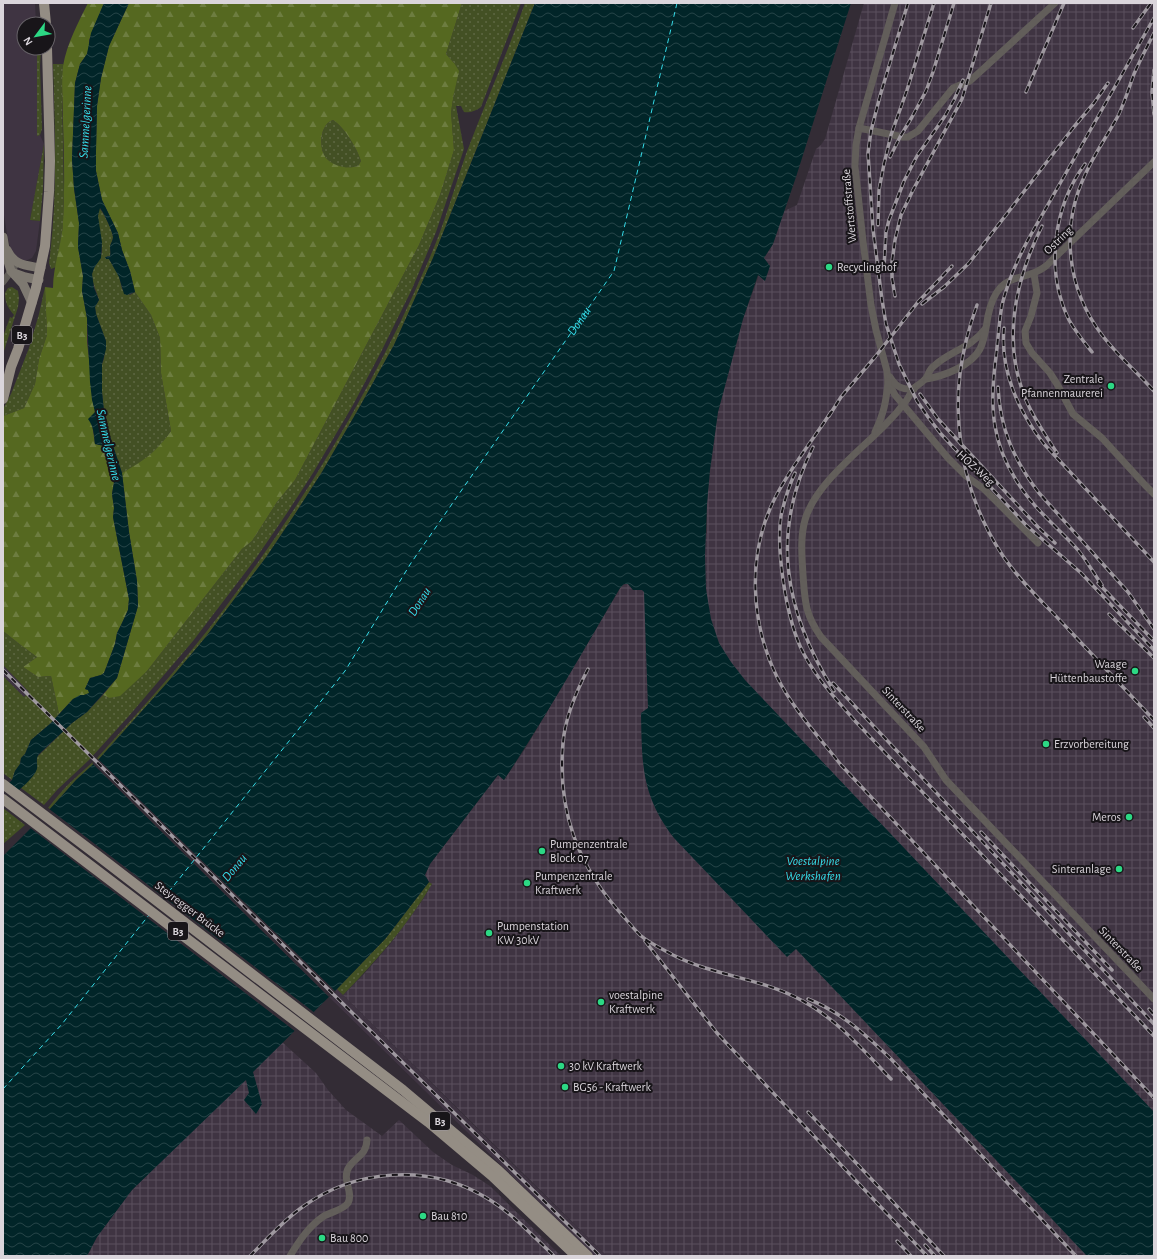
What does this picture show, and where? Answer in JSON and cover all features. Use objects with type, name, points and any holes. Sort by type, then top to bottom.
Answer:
[{"type":"main road","points":[[44,3],[45,16]]},
{"type":"main road","name":"B3","points":[[3,399],[11,367],[32,303],[41,268],[44,246],[49,192],[50,131],[47,56]]},
{"type":"main road","name":"B3","points":[[3,378],[11,367]]},
{"type":"main road","name":"Steyregger Brücke","points":[[3,784],[403,1090],[477,1151],[588,1256]]},
{"type":"main road","name":"Steyregger Brücke","points":[[3,798],[428,1122],[472,1158],[512,1194],[576,1256]]},
{"type":"street","name":"Wertstoffstraße","points":[[895,3],[859,128],[856,145],[855,166],[861,227],[871,305],[876,330],[887,371],[888,382],[895,395],[903,405]]},
{"type":"street","points":[[859,128],[903,137],[918,131],[953,88],[970,81],[1055,3]]},
{"type":"street","name":"Ostring","points":[[903,405],[914,389],[926,379],[939,376],[970,361],[980,349],[993,300],[999,289],[1009,281],[1040,271],[1056,258],[1154,162]]},
{"type":"street","points":[[4,241],[11,257],[17,263],[41,268]]},
{"type":"street","points":[[4,241],[11,271],[23,284],[32,303]]},
{"type":"street","points":[[3,282],[17,263]]},
{"type":"street","points":[[11,271],[18,275],[38,280]]},
{"type":"street","points":[[1034,274],[1037,293],[1031,316],[1025,331],[1026,343],[1032,353],[1050,373],[1073,414],[1102,438],[1154,494]]},
{"type":"street","name":"Ostring","points":[[926,379],[928,372],[935,364],[970,344],[980,336],[985,329]]},
{"type":"street","points":[[887,371],[896,385],[902,389],[914,389]]},
{"type":"street","points":[[873,437],[884,412],[888,382]]},
{"type":"street","name":"Sinterstraße","points":[[903,405],[824,485],[810,508],[805,520],[802,548],[805,599],[812,624],[821,637],[924,747],[946,780],[1154,999]]},
{"type":"street","name":"HOZ-Weg","points":[[903,405],[958,468],[984,489],[1038,543]]},
{"type":"street","points":[[290,1256],[305,1234],[316,1222],[323,1216],[342,1208],[349,1201],[350,1196],[346,1174],[349,1167],[363,1153],[367,1140]]},
{"type":"shaded area","points":[[3,3],[35,3],[36,16],[16,16],[16,56],[37,56],[37,135],[40,135],[44,144],[30,220],[40,221],[36,251],[32,258],[25,261],[17,258],[10,248],[3,209]]},
{"type":"shaded area","points":[[864,3],[1154,3],[1154,1256],[607,1256],[343,995],[391,943],[422,901],[432,884],[425,875],[430,864],[498,775],[504,780],[525,749],[622,585],[628,584],[633,590],[707,533],[707,504],[710,470],[718,412],[743,319],[759,275],[764,280],[764,258],[773,244],[784,211],[797,205],[816,149],[825,139]]},
{"type":"shaded area","points":[[3,665],[29,692],[24,697],[3,676]]},
{"type":"shaded area","points":[[337,989],[607,1256],[594,1256],[329,997]]},
{"type":"shaded area","points":[[282,1042],[316,1073],[328,1090],[346,1110],[382,1136],[399,1120],[433,1152],[452,1165],[473,1175],[490,1186],[561,1256],[87,1256],[97,1237],[132,1190]]},
{"type":"green space","points":[[88,3],[104,3],[89,40],[87,54],[80,64],[75,83],[72,159],[74,189],[79,223],[78,247],[83,276],[82,291],[87,318],[87,342],[95,412],[92,424],[95,444],[104,446],[108,453],[114,482],[112,494],[114,508],[113,517],[129,599],[128,610],[117,633],[115,644],[104,673],[90,678],[85,689],[90,693],[73,699],[59,714],[51,676],[38,677],[23,667],[37,657],[3,631],[3,416],[24,408],[35,384],[39,359],[47,335],[45,287],[53,288],[54,272],[63,222],[63,66],[70,41]]},
{"type":"green space","points":[[129,3],[462,3],[446,54],[459,71],[451,112],[454,150],[440,195],[419,245],[295,480],[277,502],[252,541],[242,549],[147,671],[120,696],[109,698],[103,695],[117,678],[138,606],[137,581],[122,473],[150,455],[171,431],[161,373],[160,338],[151,315],[135,292],[118,233],[102,200],[96,171],[97,106],[101,78],[109,46]],"holes":[[[333,120],[350,138],[356,150],[361,161],[358,166],[346,167],[337,165],[329,161],[323,154],[321,143],[325,126]]]},
{"type":"green space","points":[[462,3],[521,3],[481,107],[477,110],[464,112],[461,106],[456,106],[464,149],[436,232],[412,289],[381,352],[353,405],[313,473],[254,561],[193,641],[128,717],[89,760],[57,790],[44,805],[21,788],[37,768],[37,757],[72,723],[87,712],[103,695],[109,698],[147,671],[242,549],[252,541],[277,502],[295,480],[419,245],[440,195],[454,150],[451,112],[454,93],[454,63],[446,54]]},
{"type":"green space","points":[[525,3],[535,3],[433,258],[394,345],[322,472],[267,556],[205,638],[99,759],[76,780],[50,809],[48,808],[66,786],[98,757],[117,736],[208,630],[269,547],[345,427],[411,301],[430,257],[445,218],[466,154]]},
{"type":"green space","points":[[37,56],[41,56],[42,129],[40,135],[37,136]]},
{"type":"green space","points":[[53,64],[63,64],[62,94],[64,194],[61,241],[56,267],[51,269],[49,263],[55,188]]},
{"type":"green space","points":[[333,120],[346,133],[353,144],[361,161],[358,166],[337,166],[329,161],[323,154],[321,143],[323,131],[325,126]]},
{"type":"green space","points":[[44,144],[43,188],[40,221],[30,220]]},
{"type":"green space","points":[[99,208],[108,222],[113,237],[110,246],[110,256],[107,256],[106,259],[109,259],[119,276],[122,289],[130,295],[135,292],[151,315],[160,338],[161,373],[171,431],[159,447],[140,463],[122,473],[105,421],[102,392],[102,364],[106,341],[96,314],[95,307],[99,300],[92,276],[93,269],[100,258],[102,251],[97,218]]},
{"type":"green space","points":[[12,287],[18,291],[18,307],[3,354],[3,337],[10,317],[12,318],[14,315],[7,305],[5,293],[8,288]]},
{"type":"green space","points":[[45,287],[47,335],[39,359],[35,384],[24,408],[3,416],[3,409],[11,394],[29,348]]},
{"type":"green space","points":[[3,631],[37,657],[23,667],[38,677],[51,676],[59,714],[31,740],[25,754],[21,758],[20,764],[15,771],[12,780],[3,773],[3,676],[24,697],[29,692],[3,665]]},
{"type":"green space","points":[[3,808],[25,825],[3,844]]},
{"type":"green space","points":[[429,882],[432,884],[413,914],[379,956],[343,995],[337,989],[386,938]]},
{"type":"water","name":"Sammelgerinne","points":[[104,3],[129,3],[109,46],[101,78],[97,106],[96,171],[102,200],[118,233],[135,292],[127,295],[124,294],[119,277],[109,259],[106,259],[105,257],[110,256],[110,246],[113,237],[108,222],[100,208],[98,216],[102,242],[101,258],[92,274],[94,288],[99,300],[95,307],[96,314],[106,341],[106,349],[102,364],[102,392],[105,421],[122,473],[137,581],[138,606],[117,678],[87,712],[72,723],[39,754],[37,758],[37,769],[33,776],[13,795],[8,784],[12,780],[15,771],[20,764],[21,758],[25,754],[31,740],[51,723],[73,699],[80,695],[89,693],[88,690],[85,689],[90,678],[104,673],[115,644],[117,633],[128,610],[129,599],[113,517],[114,508],[112,494],[114,482],[108,453],[104,446],[95,444],[93,428],[88,419],[95,412],[90,382],[87,318],[82,291],[83,276],[78,247],[79,223],[72,159],[75,83],[80,64],[87,54],[91,33]]},
{"type":"water","points":[[535,3],[851,3],[796,177],[773,244],[764,258],[770,266],[765,281],[758,275],[743,319],[718,412],[710,470],[705,556],[706,589],[711,619],[719,643],[745,680],[1154,1112],[1154,1256],[1087,1256],[796,949],[787,957],[674,838],[655,808],[649,793],[643,764],[641,713],[648,708],[644,592],[642,590],[633,590],[628,584],[624,584],[620,588],[549,709],[504,780],[498,775],[430,864],[425,875],[429,882],[386,938],[253,1072],[262,1104],[256,1114],[244,1100],[249,1093],[246,1080],[132,1190],[97,1237],[87,1256],[3,1256],[3,856],[50,809],[76,780],[99,759],[205,638],[267,556],[322,472],[394,345],[433,258]]},
{"type":"pier","points":[[97,758],[336,992],[332,997],[329,997],[92,763]]},
{"type":"pier","points":[[48,808],[315,1013],[296,1032],[29,827]]},
{"type":"ferry route","points":[[163,899],[345,671],[411,563],[614,271],[677,3]]},
{"type":"ferry route","points":[[3,1089],[62,1024],[149,915]]},
{"type":"railway","points":[[908,3],[880,96],[871,131],[868,153],[873,229],[882,300],[886,324],[899,364],[917,401],[941,434],[1026,525],[1081,573],[1154,650]]},
{"type":"railway","points":[[878,225],[879,190],[891,135],[907,90],[934,3]]},
{"type":"railway","points":[[890,157],[926,91],[954,3]]},
{"type":"railway","points":[[895,296],[892,278],[892,262],[901,215],[962,99],[991,3]]},
{"type":"railway","points":[[1026,92],[1064,3]]},
{"type":"railway","points":[[1133,28],[1151,3]]},
{"type":"railway","points":[[1102,585],[1078,550],[1029,499],[1009,467],[1000,447],[996,433],[993,400],[994,374],[1002,305],[1010,279],[1017,263],[1029,238],[1154,18]]},
{"type":"railway","points":[[1154,33],[1134,74],[1119,114],[1085,175],[1077,195],[1072,216],[1070,237],[1071,258],[1075,278],[1081,298],[1090,317],[1108,342],[1154,391]]},
{"type":"railway","points":[[1154,70],[1152,92],[1154,114]]},
{"type":"railway","points":[[884,268],[886,232],[904,181],[917,156],[945,116],[963,80]]},
{"type":"railway","points":[[922,304],[944,287],[969,263],[1108,83]]},
{"type":"railway","points":[[1085,164],[1074,181],[1060,219],[1056,240],[1055,260],[1061,301],[1069,320],[1092,352]]},
{"type":"railway","points":[[1042,226],[1018,290],[1014,312],[1014,356],[1018,378],[1029,407],[1036,421],[1057,453]]},
{"type":"railway","points":[[829,416],[841,397],[875,357],[918,302],[952,266]]},
{"type":"railway","points":[[961,444],[958,408],[960,374],[966,340],[977,305]]},
{"type":"railway","points":[[1004,328],[1005,359],[1008,374],[1026,418],[1044,444],[1154,562]]},
{"type":"railway","points":[[998,387],[999,402],[1005,430],[1016,456],[1030,481],[1128,592],[1154,629]]},
{"type":"railway","points":[[920,394],[938,419],[1038,527],[1055,543]]},
{"type":"railway","points":[[831,412],[781,487],[766,519],[760,541],[756,564],[755,588],[757,611],[761,634],[777,677],[798,712],[841,765],[1154,1098]]},
{"type":"railway","points":[[813,447],[800,479],[791,510],[788,541],[789,571],[794,601],[804,631],[817,661],[834,691]]},
{"type":"railway","points":[[963,458],[969,484],[983,521],[996,545],[1010,566],[1035,595],[1154,720]]},
{"type":"railway","points":[[795,473],[781,516],[781,564],[790,617],[800,646],[811,667],[856,722],[1154,1036]]},
{"type":"railway","points":[[1098,583],[1154,641]]},
{"type":"railway","points":[[1109,614],[1154,658]]},
{"type":"railway","points":[[588,669],[575,696],[564,733],[562,768],[564,792],[574,837],[594,878],[608,898],[640,935],[647,941],[673,955],[705,968],[786,993],[814,1008],[826,1016],[860,1046],[891,1079]]},
{"type":"railway","points":[[3,670],[600,1256]]},
{"type":"railway","points":[[833,683],[1154,1024]]},
{"type":"railway","points":[[1144,717],[1154,728]]},
{"type":"railway","points":[[981,832],[1112,970]]},
{"type":"railway","points":[[645,941],[717,1033],[927,1256]]},
{"type":"railway","points":[[808,999],[842,1017],[872,1041],[891,1059],[1076,1256]]},
{"type":"railway","points":[[1149,1009],[1154,1015]]},
{"type":"railway","points":[[808,1112],[944,1256]]},
{"type":"railway","points":[[250,1256],[287,1219],[322,1195],[344,1185],[367,1178],[392,1175],[416,1175],[440,1179],[463,1186],[495,1203],[554,1256]]},
{"type":"railway","points":[[897,1241],[911,1256]]},
{"type":"railway","points":[[925,1245],[935,1256]]},
{"type":"place","name":"Recyclinghof","points":[[829,267]]},
{"type":"place","name":"Zentrale Pfannenmaurerei","points":[[1111,386]]},
{"type":"place","name":"Waage Hüttenbaustoffe","points":[[1135,671]]},
{"type":"place","name":"Erzvorbereitung","points":[[1046,744]]},
{"type":"place","name":"Meros","points":[[1129,817]]},
{"type":"place","name":"Pumpenzentrale Block 07","points":[[542,851]]},
{"type":"place","name":"Sinteranlage","points":[[1119,869]]},
{"type":"place","name":"Pumpenzentrale Kraftwerk","points":[[527,883]]},
{"type":"place","name":"Pumpenstation KW 30kV","points":[[489,933]]},
{"type":"place","name":"voestalpine Kraftwerk","points":[[601,1002]]},
{"type":"place","name":"30 kV Kraftwerk","points":[[561,1066]]},
{"type":"place","name":"BG56 - Kraftwerk","points":[[565,1087]]},
{"type":"place","name":"Bau 810","points":[[423,1216]]},
{"type":"place","name":"Bau 800","points":[[322,1238]]},
{"type":"water label","name":"Donau","points":[[580,321]]},
{"type":"water label","name":"Donau","points":[[420,602]]},
{"type":"water label","name":"Donau","points":[[235,868]]},
{"type":"water label","name":"Voestalpine Werkshafen","points":[[813,868]]}]
